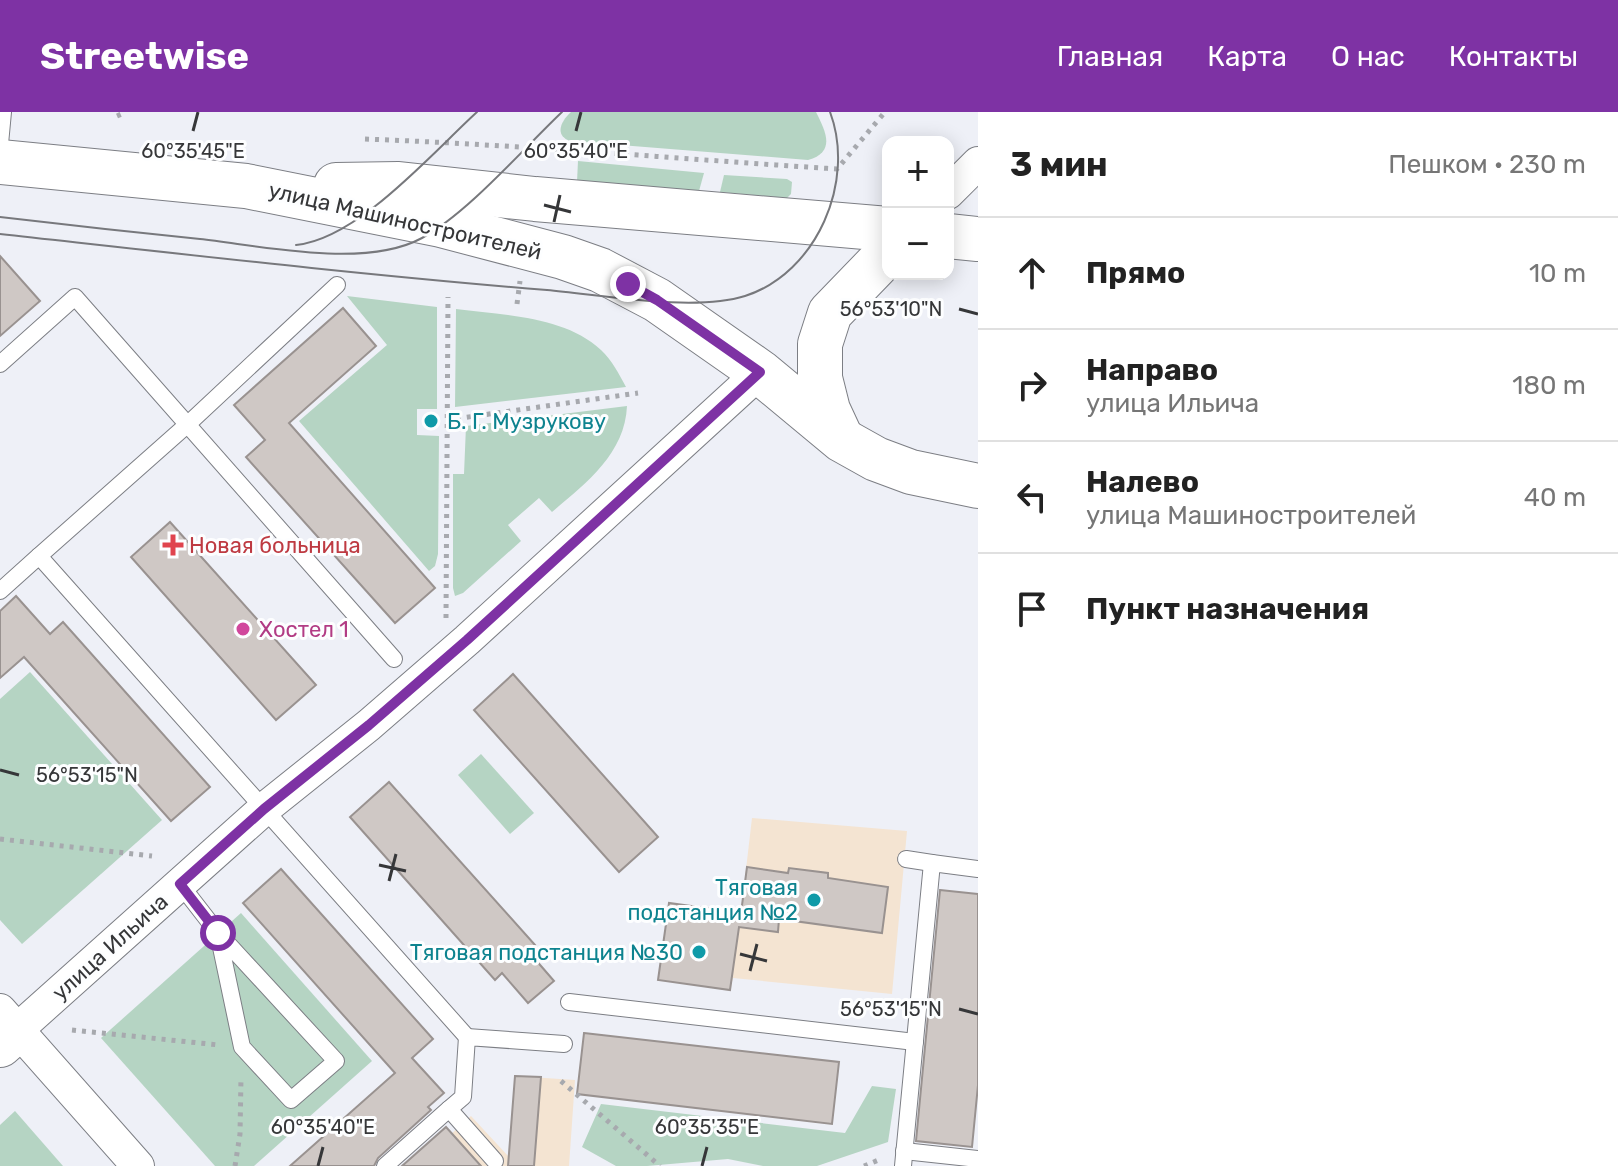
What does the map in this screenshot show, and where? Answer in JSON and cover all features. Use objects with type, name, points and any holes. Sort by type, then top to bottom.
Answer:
[{"type":"main road","name":"улица Машиностроителей","points":[[0,162],[246,186],[441,225],[600,270],[657,300],[760,372],[842,440],[876,459],[911,472],[978,486]]},
{"type":"main road","name":"улица Машиностроителей","points":[[246,186],[399,184],[535,199],[882,228]]},
{"type":"main road","points":[[954,237],[978,239]]},
{"type":"main road","points":[[760,372],[830,313],[882,259]]},
{"type":"main road","points":[[830,313],[820,344],[820,378],[828,410],[842,440]]},
{"type":"street","points":[[954,187],[978,163]]},
{"type":"street","name":"улица Ильича","points":[[6,1028],[180,884],[264,809],[369,725],[760,372]]},
{"type":"street","points":[[6,1028],[138,1166]]},
{"type":"lane","points":[[0,144],[3,112]]},
{"type":"lane","points":[[0,591],[188,424],[337,285]]},
{"type":"lane","points":[[0,364],[75,297],[394,659]]},
{"type":"lane","points":[[39,556],[467,1037],[564,1044]]},
{"type":"lane","points":[[906,859],[978,869]]},
{"type":"lane","points":[[932,863],[904,1159],[978,1159]]},
{"type":"lane","points":[[180,884],[218,933],[336,1061],[291,1100],[242,1047],[218,933]]},
{"type":"lane","points":[[569,1002],[915,1042]]},
{"type":"lane","points":[[387,1166],[463,1097],[467,1037]]},
{"type":"lane","points":[[449,1109],[495,1161]]},
{"type":"path","points":[[117,116],[126,112]]},
{"type":"path","points":[[365,139],[445,141],[837,169],[885,112]]},
{"type":"path","points":[[446,619],[448,297]]},
{"type":"path","points":[[447,420],[638,393]]},
{"type":"path","points":[[0,839],[152,856]]},
{"type":"path","points":[[72,1030],[242,1047],[240,1134],[235,1166]]},
{"type":"path","points":[[561,1081],[660,1166]]},
{"type":"shaded area","points":[[752,818],[907,831],[892,994],[733,978],[730,990],[659,980],[669,903],[741,912]]},
{"type":"shaded area","points":[[515,1076],[575,1080],[569,1166],[416,1166],[471,1116],[509,1157]]},
{"type":"green space","points":[[571,112],[816,112],[826,140],[822,152],[808,160],[570,141],[562,135],[561,128]]},
{"type":"green space","points":[[578,161],[704,173],[699,191],[577,182]]},
{"type":"green space","points":[[724,175],[787,179],[792,182],[791,194],[787,198],[720,192]]},
{"type":"green space","points":[[347,296],[437,307],[437,409],[417,409],[417,435],[439,436],[438,554],[435,566],[429,571],[299,421],[387,345]]},
{"type":"green space","points":[[456,309],[533,319],[570,330],[605,354],[626,387],[455,407]]},
{"type":"green space","points":[[627,406],[619,439],[601,466],[552,512],[539,498],[508,525],[521,541],[463,593],[455,596],[453,474],[464,474],[466,426]]},
{"type":"green space","points":[[30,672],[162,820],[22,944],[0,920],[0,699]]},
{"type":"green space","points":[[481,754],[534,813],[510,834],[458,775]]},
{"type":"green space","points":[[241,913],[372,1061],[254,1166],[215,1166],[101,1038]]},
{"type":"green space","points":[[872,1086],[896,1089],[888,1142],[817,1166],[763,1166],[728,1159],[616,1166],[582,1147],[601,1104],[845,1133]]},
{"type":"green space","points":[[15,1111],[63,1166],[0,1166],[0,1125]]},
{"type":"building","points":[[0,256],[40,301],[0,336]]},
{"type":"building","points":[[343,308],[376,346],[289,423],[435,588],[395,623],[246,457],[265,440],[234,405]]},
{"type":"building","points":[[170,522],[316,685],[276,720],[131,557]]},
{"type":"building","points":[[16,596],[50,634],[63,622],[210,787],[171,821],[24,657],[0,678],[0,611]]},
{"type":"building","points":[[513,674],[658,837],[619,872],[474,710]]},
{"type":"building","points":[[389,782],[535,945],[528,951],[554,981],[528,1003],[502,973],[495,980],[350,817]]},
{"type":"building","points":[[747,867],[788,873],[789,868],[828,873],[828,878],[888,887],[882,933],[779,919],[778,932],[739,927],[730,990],[658,980],[669,903],[741,913]]},
{"type":"building","points":[[281,869],[433,1039],[412,1058],[444,1093],[428,1107],[431,1110],[378,1158],[374,1166],[290,1166],[395,1073],[243,903]]},
{"type":"building","points":[[940,890],[978,894],[978,1085],[972,1147],[916,1141]]},
{"type":"building","points":[[584,1033],[839,1062],[832,1124],[577,1094]]},
{"type":"building","points":[[515,1076],[541,1077],[534,1166],[508,1166]]},
{"type":"building","points":[[446,1127],[481,1166],[402,1166]]},
{"type":"tram line","points":[[296,245],[320,239],[369,211],[477,112]]},
{"type":"tram line","points":[[0,217],[313,253],[372,252],[399,247],[422,238],[458,213],[562,112]]},
{"type":"tram line","points":[[0,234],[648,301],[724,301],[745,296],[770,284],[792,267],[810,246],[834,194],[838,167],[837,139],[830,112]]},
{"type":"place","name":"Б. Г. Музрукову","points":[[431,421]]},
{"type":"place","name":"Новая больница","points":[[173,545]]},
{"type":"place","name":"Хостел 1","points":[[243,629]]},
{"type":"place","name":"Тяговая подстанция №2","points":[[814,900]]},
{"type":"place","name":"Тяговая подстанция №30","points":[[699,952]]},
{"type":"route","points":[[218,933],[180,884],[264,809],[369,725],[467,640],[760,372],[657,300],[628,284]]}]
